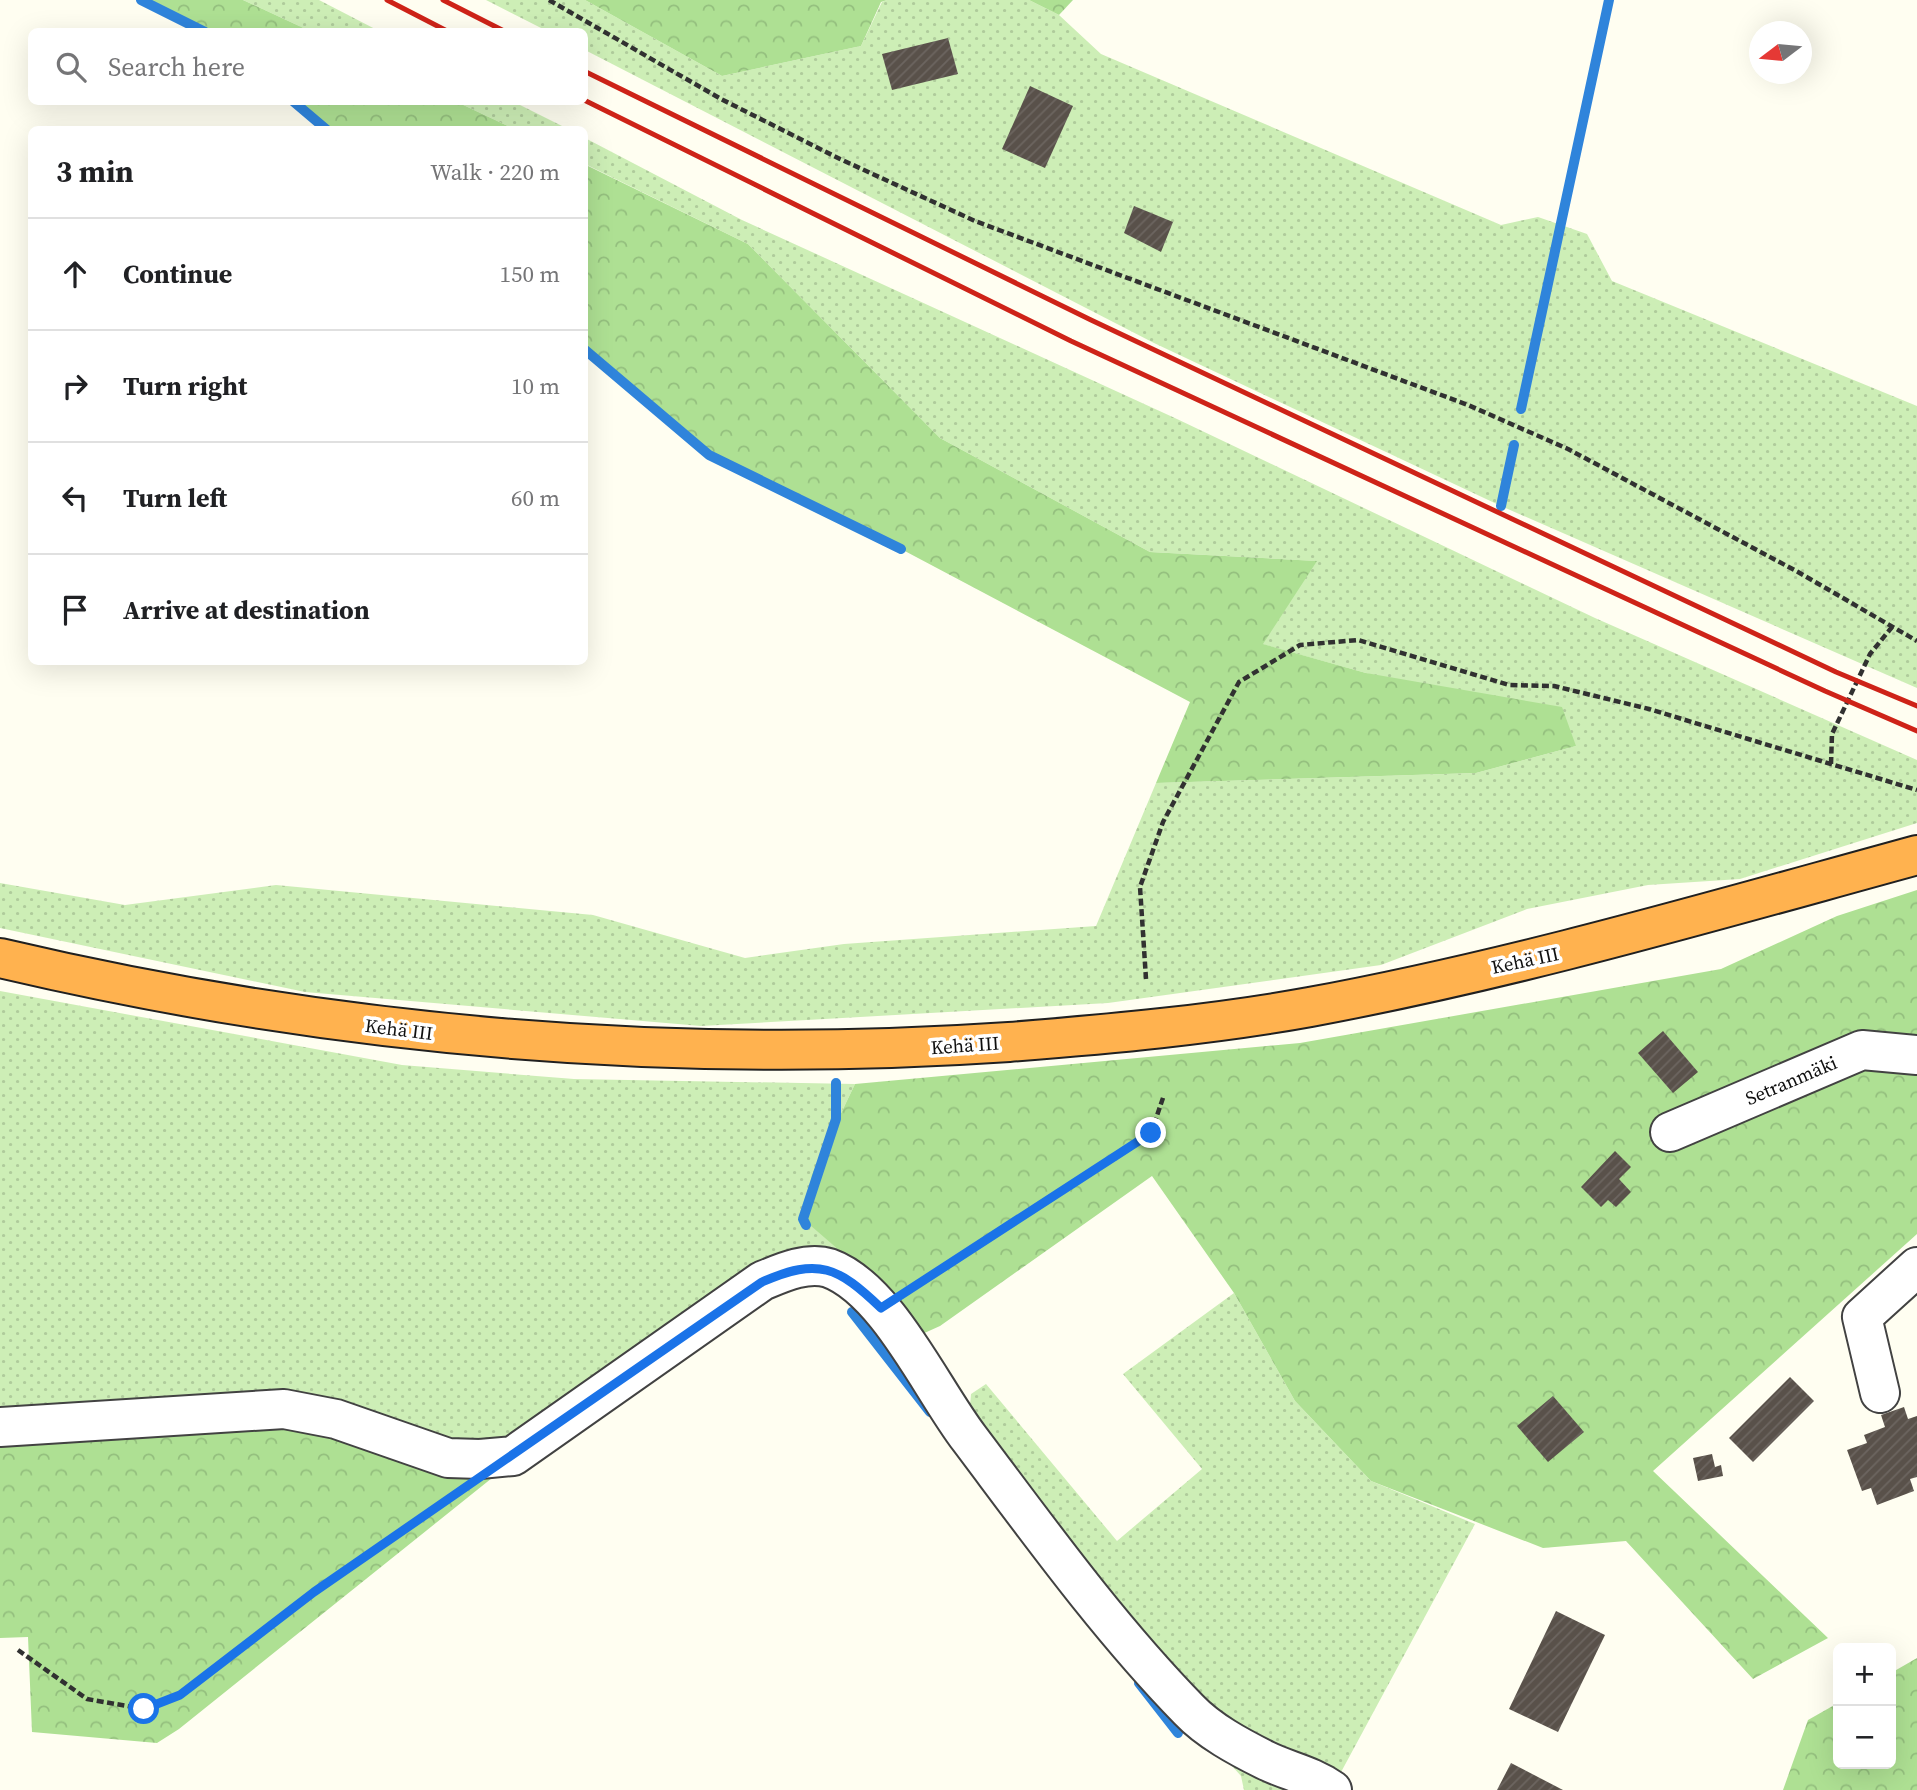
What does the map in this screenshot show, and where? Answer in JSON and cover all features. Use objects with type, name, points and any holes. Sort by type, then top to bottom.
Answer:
[{"type":"highway","name":"Kehä III","points":[[0,958],[243,1008],[423,1032],[556,1044],[752,1052],[914,1048],[1104,1035],[1308,1007],[1578,949],[1917,855]]},
{"type":"street","name":"Setranmäki","points":[[1670,1132],[1862,1050],[1917,1055]]},
{"type":"street","points":[[1880,1393],[1862,1317],[1917,1266]]},
{"type":"street","points":[[0,1427],[284,1409],[336,1419],[448,1458],[513,1456],[762,1282],[793,1269],[828,1268],[861,1289],[881,1308],[953,1418],[1039,1531],[1133,1648],[1192,1713],[1222,1735],[1265,1760],[1318,1780],[1332,1790]]},
{"type":"path","points":[[549,0],[721,99],[840,159],[975,221],[1455,400],[1568,449],[1798,572],[1917,641]]},
{"type":"path","points":[[1831,764],[1832,734],[1870,654],[1892,627]]},
{"type":"path","points":[[1146,979],[1140,887],[1163,822],[1239,682],[1300,645],[1358,640],[1509,685],[1554,687],[1648,709],[1917,790]]},
{"type":"path","points":[[881,1308],[1151,1133],[1164,1095]]},
{"type":"path","points":[[18,1650],[87,1699],[144,1709],[180,1695],[314,1592],[458,1494]]},
{"type":"green space","points":[[141,0],[243,0],[304,28],[199,28]]},
{"type":"green space","points":[[243,0],[319,0],[373,28],[304,28]]},
{"type":"green space","points":[[486,0],[585,0],[722,76],[861,46],[882,2],[887,0],[1029,0],[1059,15],[1101,54],[1501,225],[1538,217],[1587,234],[1612,281],[1917,406],[1917,688],[1501,506],[1154,343],[588,52],[588,28],[541,28]]},
{"type":"green space","points":[[585,0],[887,0],[881,2],[861,46],[722,76]]},
{"type":"green space","points":[[1029,0],[1073,0],[1059,15]]},
{"type":"green space","points":[[301,105],[463,105],[508,126],[327,126]]},
{"type":"green space","points":[[463,105],[520,105],[562,126],[508,126]]},
{"type":"green space","points":[[588,140],[742,220],[1177,419],[1595,618],[1917,760],[1917,823],[1740,879],[1648,885],[1527,909],[1381,965],[1108,1003],[701,1026],[305,992],[0,928],[0,883],[125,905],[276,885],[593,915],[745,958],[844,944],[1096,926],[1156,783],[1476,773],[1576,746],[1366,673],[1262,644],[1316,561],[1150,552],[940,438],[748,244],[588,165]]},
{"type":"green space","points":[[588,166],[748,244],[940,438],[1150,552],[1317,561],[1263,644],[1366,673],[1562,707],[1576,746],[1476,773],[1156,783],[1190,702],[901,549],[709,455],[588,350]]},
{"type":"green space","points":[[1917,890],[1917,1234],[1653,1471],[1828,1638],[1753,1679],[1626,1541],[1543,1548],[1371,1481],[1295,1401],[1234,1293],[1152,1176],[940,1326],[920,1335],[854,1263],[803,1219],[812,1174],[855,1084],[1300,1043],[1721,969],[1837,916]]},
{"type":"green space","points":[[0,991],[402,1065],[574,1079],[855,1084],[812,1174],[854,1263],[799,1251],[704,1297],[587,1390],[520,1433],[474,1445],[329,1403],[0,1412]]},
{"type":"green space","points":[[1234,1293],[1295,1401],[1371,1481],[1475,1524],[1340,1774],[1267,1751],[1154,1658],[969,1418],[971,1394],[986,1384],[1117,1541],[1202,1469],[1123,1374]]},
{"type":"green space","points":[[316,1426],[497,1474],[179,1729],[157,1743],[32,1732],[28,1637],[0,1638],[0,1442]]},
{"type":"green space","points":[[1917,1658],[1917,1790],[1783,1790],[1808,1720],[1833,1706],[1833,1769],[1896,1769],[1896,1670]]},
{"type":"green space","points":[[1205,1736],[1306,1790],[1244,1790],[1241,1776]]},
{"type":"building","points":[[948,38],[958,74],[892,90],[882,54]]},
{"type":"building","points":[[1030,86],[1073,106],[1045,168],[1002,149]]},
{"type":"building","points":[[1134,206],[1173,222],[1161,252],[1124,233]]},
{"type":"building","points":[[1663,1031],[1698,1072],[1673,1093],[1638,1053]]},
{"type":"building","points":[[1615,1151],[1631,1167],[1619,1179],[1631,1192],[1616,1207],[1608,1200],[1601,1207],[1581,1187]]},
{"type":"building","points":[[1790,1377],[1814,1401],[1753,1462],[1729,1438]]},
{"type":"building","points":[[1553,1396],[1584,1432],[1548,1462],[1517,1426]]},
{"type":"building","points":[[1904,1407],[1908,1419],[1917,1416],[1917,1477],[1910,1479],[1914,1491],[1877,1505],[1871,1488],[1862,1491],[1847,1450],[1867,1443],[1864,1435],[1885,1427],[1881,1415]]},
{"type":"building","points":[[1712,1454],[1715,1467],[1721,1465],[1723,1476],[1698,1481],[1693,1458]]},
{"type":"building","points":[[1556,1611],[1605,1635],[1558,1732],[1509,1709]]},
{"type":"building","points":[[1511,1763],[1563,1790],[1497,1790]]},
{"type":"waterway","points":[[141,0],[197,28]]},
{"type":"waterway","points":[[1521,409],[1609,0]]},
{"type":"waterway","points":[[298,105],[322,126]]},
{"type":"waterway","points":[[588,352],[709,455],[901,549]]},
{"type":"waterway","points":[[1501,506],[1514,445]]},
{"type":"waterway","points":[[806,1225],[803,1219],[836,1119],[836,1083]]},
{"type":"waterway","points":[[852,1312],[930,1412]]},
{"type":"waterway","points":[[1139,1683],[1178,1733]]},
{"type":"railway","points":[[387,0],[441,28]]},
{"type":"railway","points":[[443,0],[498,28]]},
{"type":"railway","points":[[588,73],[1091,320],[1836,672],[1917,706]]},
{"type":"railway","points":[[588,102],[1071,341],[1825,691],[1917,731]]},
{"type":"route","points":[[144,1709],[180,1695],[227,1656],[314,1592],[762,1282],[793,1269],[828,1268],[861,1289],[881,1308],[1151,1133]]}]
